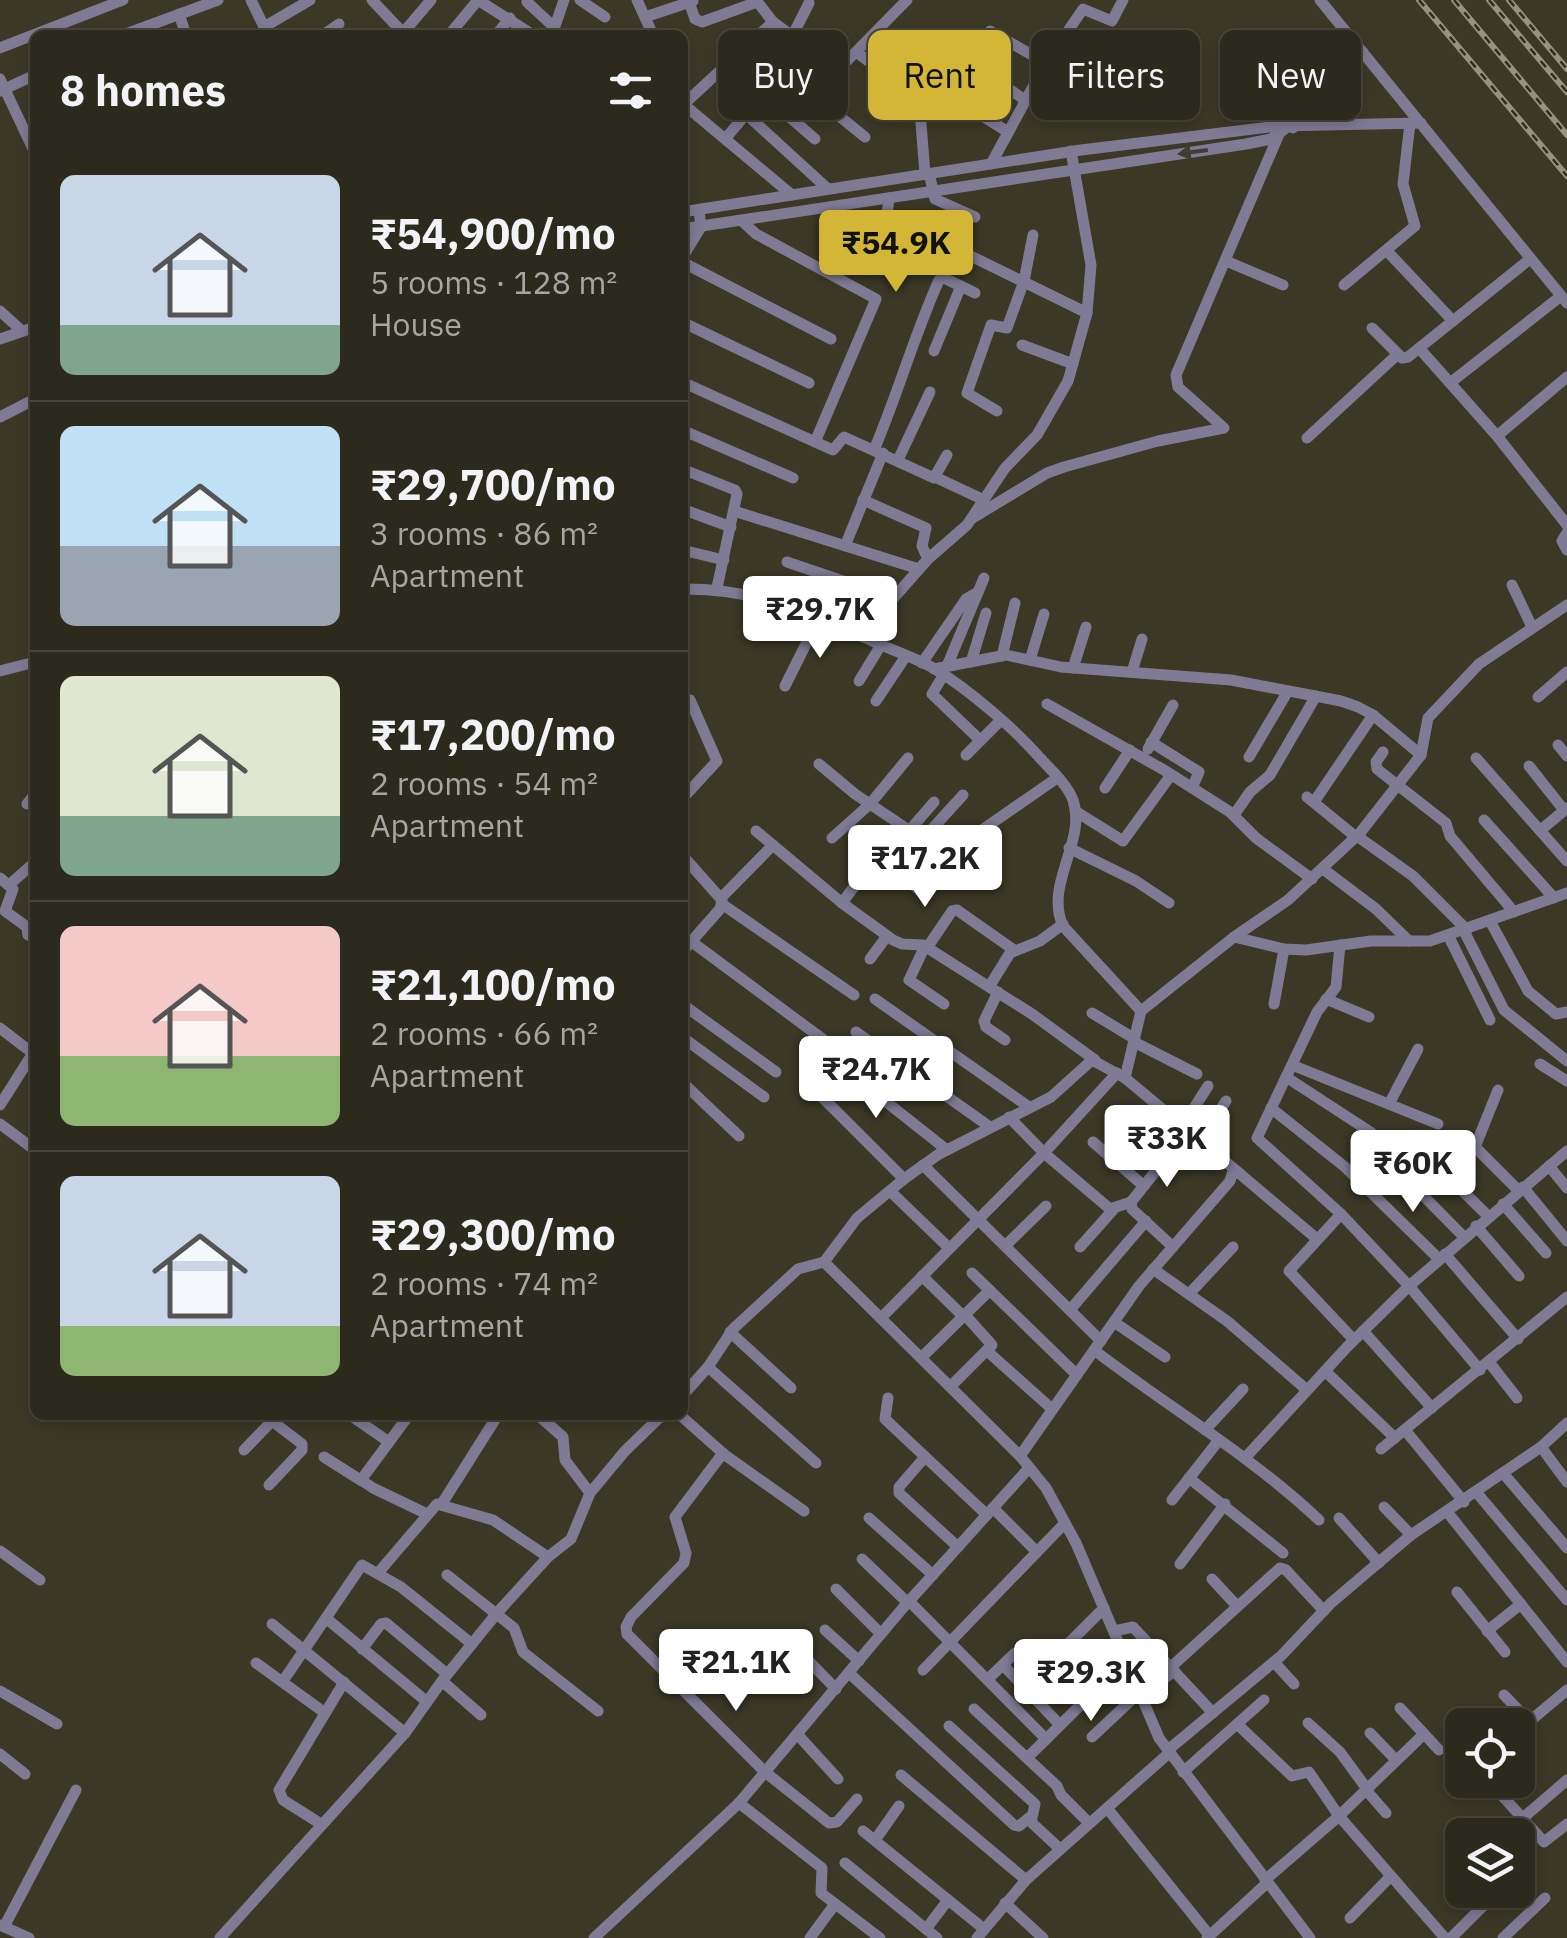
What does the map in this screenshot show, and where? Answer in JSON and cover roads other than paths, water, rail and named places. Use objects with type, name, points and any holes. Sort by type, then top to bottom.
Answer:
[{"type":"street","points":[[46,30],[123,0]]},
{"type":"street","points":[[137,30],[218,0]]},
{"type":"street","points":[[250,0],[265,30]]},
{"type":"street","points":[[267,30],[310,0]]},
{"type":"street","points":[[372,0],[400,30]]},
{"type":"street","points":[[407,30],[431,0]]},
{"type":"street","points":[[453,30],[478,0],[527,30]]},
{"type":"street","points":[[553,30],[564,0]]},
{"type":"street","points":[[580,0],[604,17]]},
{"type":"street","points":[[638,0],[650,30]]},
{"type":"street","points":[[848,59],[907,0]]},
{"type":"street","points":[[1068,30],[1084,9],[1112,21],[1123,0]]},
{"type":"street","points":[[1320,0],[1416,123],[1564,299],[1450,383]]},
{"type":"street","points":[[645,17],[692,1],[696,19],[702,22],[757,1],[784,30]]},
{"type":"street","points":[[796,30],[808,1]]},
{"type":"street","points":[[527,2],[552,30]]},
{"type":"street","points":[[179,14],[184,30]]},
{"type":"street","points":[[500,30],[510,18]]},
{"type":"street","points":[[688,99],[774,22]]},
{"type":"street","points":[[331,30],[339,24]]},
{"type":"street","points":[[0,48],[30,36]]},
{"type":"street","points":[[856,52],[919,98],[927,174],[936,200],[975,218]]},
{"type":"street","points":[[860,636],[924,564],[972,519],[1047,474],[1158,441],[1222,431],[1222,423],[1178,387],[1176,381],[1286,130],[1363,52]]},
{"type":"street","points":[[30,77],[2,86],[30,140]]},
{"type":"street","points":[[991,164],[1031,89]]},
{"type":"street","points":[[1011,90],[1025,100]]},
{"type":"street","points":[[688,107],[792,195]]},
{"type":"street","points":[[725,139],[741,120]]},
{"type":"street","points":[[752,120],[828,190]]},
{"type":"street","points":[[793,120],[815,139]]},
{"type":"street","points":[[844,120],[865,137]]},
{"type":"street","points":[[989,120],[1008,132]]},
{"type":"street","points":[[688,229],[1258,142],[1286,130],[1416,123]]},
{"type":"street","points":[[1344,285],[1415,226],[1402,184],[1416,123]]},
{"type":"street","points":[[688,211],[1071,151],[1278,126],[1286,130]]},
{"type":"street","points":[[972,519],[1005,470],[1037,434],[1068,381],[1087,313],[1090,251],[1071,151]]},
{"type":"street","points":[[889,198],[888,215],[1087,313]]},
{"type":"street","points":[[688,250],[702,227],[699,210]]},
{"type":"street","points":[[742,221],[756,234],[876,298],[815,442]]},
{"type":"street","points":[[997,411],[967,393],[991,325],[1007,328],[1024,281],[1033,235]]},
{"type":"street","points":[[1387,251],[1453,320]]},
{"type":"street","points":[[1372,328],[1404,358],[1530,259]]},
{"type":"street","points":[[1226,261],[1283,285]]},
{"type":"street","points":[[688,263],[831,339]]},
{"type":"street","points":[[844,546],[879,451],[915,333],[939,280],[944,278],[975,293]]},
{"type":"street","points":[[934,352],[961,286]]},
{"type":"street","points":[[0,311],[28,329]]},
{"type":"street","points":[[688,325],[809,383]]},
{"type":"street","points":[[0,338],[28,329]]},
{"type":"street","points":[[1022,345],[1072,364]]},
{"type":"street","points":[[1419,348],[1497,436],[1567,525]]},
{"type":"street","points":[[1308,438],[1398,354]]},
{"type":"street","points":[[1497,436],[1567,377]]},
{"type":"street","points":[[688,385],[835,450],[843,436],[984,500]]},
{"type":"street","points":[[898,460],[930,392]]},
{"type":"street","points":[[0,417],[30,402]]},
{"type":"street","points":[[688,433],[792,478]]},
{"type":"street","points":[[937,478],[947,455]]},
{"type":"street","points":[[1005,470],[1020,490]]},
{"type":"street","points":[[688,471],[736,491],[718,588]]},
{"type":"street","points":[[862,500],[926,528],[924,564]]},
{"type":"street","points":[[688,511],[731,527]]},
{"type":"street","points":[[734,511],[844,546],[924,564]]},
{"type":"street","points":[[1567,534],[1562,541],[1567,550]]},
{"type":"street","points":[[688,551],[724,560]]},
{"type":"street","points":[[787,562],[893,598]]},
{"type":"street","points":[[936,668],[984,578]]},
{"type":"street","points":[[1512,585],[1532,627]]},
{"type":"street","points":[[688,589],[718,588],[783,602],[936,668],[1024,739],[1070,792],[1075,810],[1056,897],[1062,924],[1141,1011]]},
{"type":"street","points":[[978,592],[966,599],[936,668],[932,690],[933,696],[980,740]]},
{"type":"street","points":[[1002,656],[1014,603]]},
{"type":"street","points":[[882,1317],[1121,1075],[1141,1011],[1312,879],[1356,836],[1398,786],[1420,755],[1428,718],[1479,664],[1567,605]]},
{"type":"street","points":[[971,662],[986,612]]},
{"type":"street","points":[[1030,660],[1044,614]]},
{"type":"street","points":[[785,686],[819,618]]},
{"type":"street","points":[[1072,668],[1086,627]]},
{"type":"street","points":[[1132,672],[1142,638]]},
{"type":"street","points":[[859,681],[881,645]]},
{"type":"street","points":[[876,701],[906,656]]},
{"type":"street","points":[[936,668],[1002,656],[1072,668],[1223,679],[1341,701],[1373,715],[1420,755]]},
{"type":"street","points":[[0,671],[30,663]]},
{"type":"street","points":[[1538,696],[1567,672]]},
{"type":"street","points":[[1250,757],[1288,691]]},
{"type":"street","points":[[1234,816],[1250,792],[1270,774],[1316,696]]},
{"type":"street","points":[[688,792],[717,761],[690,700]]},
{"type":"street","points":[[1047,704],[1171,774],[1234,816],[1256,838],[1312,879]]},
{"type":"street","points":[[1143,758],[1173,706]]},
{"type":"street","points":[[1373,715],[1310,800],[1413,876],[1465,930],[1504,1010],[1567,1061]]},
{"type":"street","points":[[966,755],[1000,720]]},
{"type":"street","points":[[1152,742],[1198,772],[1192,788]]},
{"type":"street","points":[[1558,745],[1567,756]]},
{"type":"street","points":[[1106,788],[1130,750]]},
{"type":"street","points":[[1382,752],[1375,766],[1446,823],[1450,836],[1514,912]]},
{"type":"street","points":[[832,838],[870,804],[908,758]]},
{"type":"street","points":[[1476,758],[1567,861]]},
{"type":"street","points":[[818,764],[942,855],[949,855]]},
{"type":"street","points":[[1529,766],[1566,809],[1542,829]]},
{"type":"street","points":[[1075,810],[1122,841],[1171,774]]},
{"type":"street","points":[[891,868],[919,890],[949,855],[1057,778]]},
{"type":"street","points":[[922,840],[963,795]]},
{"type":"street","points":[[909,832],[934,802]]},
{"type":"street","points":[[1484,820],[1554,898]]},
{"type":"street","points":[[756,831],[887,936],[902,944],[926,947],[1121,1075],[1317,1239]]},
{"type":"street","points":[[688,946],[773,845]]},
{"type":"street","points":[[1069,848],[1136,881],[1170,903]]},
{"type":"street","points":[[688,861],[722,901],[854,995]]},
{"type":"street","points":[[842,903],[873,862]]},
{"type":"street","points":[[30,865],[5,882],[14,891],[5,912],[27,928],[30,936]]},
{"type":"street","points":[[1323,868],[1376,908],[1409,941]]},
{"type":"street","points":[[1234,937],[1284,949],[1449,937],[1567,893]]},
{"type":"street","points":[[944,1004],[909,980],[926,947],[952,912],[958,910],[1014,950]]},
{"type":"street","points":[[1490,921],[1532,996],[1551,1012],[1567,1012]]},
{"type":"street","points":[[1004,1040],[984,1021],[993,989],[1014,950],[1036,942],[1062,924]]},
{"type":"street","points":[[870,959],[887,936]]},
{"type":"street","points":[[1449,937],[1490,1020]]},
{"type":"street","points":[[1340,946],[1336,987],[1270,1108],[1258,1141],[1341,1214],[1516,1398]]},
{"type":"street","points":[[688,948],[828,1044]]},
{"type":"street","points":[[1274,1004],[1284,949]]},
{"type":"street","points":[[874,998],[1040,1102]]},
{"type":"street","points":[[1326,1000],[1370,1017]]},
{"type":"street","points":[[688,1008],[776,1072]]},
{"type":"street","points":[[1092,1013],[1197,1074]]},
{"type":"street","points":[[0,1028],[30,1050]]},
{"type":"street","points":[[856,1032],[990,1127]]},
{"type":"street","points":[[688,1041],[764,1098]]},
{"type":"street","points":[[1389,1104],[1418,1049]]},
{"type":"street","points":[[0,1106],[30,1059]]},
{"type":"street","points":[[832,1059],[947,1150]]},
{"type":"street","points":[[688,1390],[708,1368],[730,1332],[798,1268],[824,1262],[857,1218],[904,1178],[947,1150],[1040,1102],[1096,1060]]},
{"type":"street","points":[[1540,1064],[1567,1081]]},
{"type":"street","points":[[1289,1071],[1438,1124]]},
{"type":"street","points":[[1289,1071],[1372,1133]]},
{"type":"street","points":[[1080,1247],[1113,1210],[1131,1202],[1170,1154],[1208,1086]]},
{"type":"street","points":[[812,1087],[904,1178]]},
{"type":"street","points":[[688,1088],[739,1136]]},
{"type":"street","points":[[1498,1090],[1476,1150],[1521,1189],[1567,1241]]},
{"type":"street","points":[[1199,1143],[1226,1101]]},
{"type":"street","points":[[1270,1108],[1345,1167],[1442,1257],[1518,1339]]},
{"type":"street","points":[[1009,1117],[1044,1154],[1113,1210]]},
{"type":"street","points":[[1126,1120],[1170,1154]]},
{"type":"street","points":[[0,1124],[30,1146]]},
{"type":"street","points":[[1093,1142],[1144,1186]]},
{"type":"street","points":[[1414,1143],[1488,1216]]},
{"type":"street","points":[[1246,1458],[1410,1286],[1567,1151]]},
{"type":"street","points":[[1391,1163],[1464,1237]]},
{"type":"street","points":[[923,1165],[1070,1310],[1098,1345],[1156,1398],[1246,1458],[1318,1520]]},
{"type":"street","points":[[1549,1166],[1567,1188]]},
{"type":"street","points":[[1020,1456],[1154,1269],[1232,1174],[1239,1173]]},
{"type":"street","points":[[890,1191],[949,1248]]},
{"type":"street","points":[[1131,1202],[1132,1209],[1173,1247]]},
{"type":"street","points":[[1503,1204],[1546,1253]]},
{"type":"street","points":[[1005,1246],[1046,1206]]},
{"type":"street","points":[[1341,1214],[1291,1266],[1290,1274],[1432,1408]]},
{"type":"street","points":[[1070,1310],[1146,1221]]},
{"type":"street","points":[[1476,1226],[1519,1276]]},
{"type":"street","points":[[1189,1294],[1233,1247]]},
{"type":"street","points":[[824,1262],[1020,1456],[1046,1488],[1168,1752],[1310,1938]]},
{"type":"street","points":[[1154,1269],[1235,1327],[1307,1390]]},
{"type":"street","points":[[972,1272],[1077,1375]]},
{"type":"street","points":[[922,1276],[991,1342],[988,1351],[951,1386]]},
{"type":"street","points":[[922,1357],[990,1290]]},
{"type":"street","points":[[1381,1449],[1567,1297]]},
{"type":"street","points":[[1114,1322],[1166,1357]]},
{"type":"street","points":[[730,1332],[791,1388]]},
{"type":"street","points":[[988,1351],[1052,1409]]},
{"type":"street","points":[[708,1368],[816,1463]]},
{"type":"street","points":[[1325,1371],[1400,1434],[1464,1502]]},
{"type":"street","points":[[1205,1430],[1242,1388]]},
{"type":"street","points":[[888,1398],[884,1419],[1037,1552]]},
{"type":"street","points":[[280,1426],[285,1420]]},
{"type":"street","points":[[357,1420],[389,1442]]},
{"type":"street","points":[[362,1481],[405,1420]]},
{"type":"street","points":[[441,1504],[495,1420]]},
{"type":"street","points":[[544,1420],[563,1436],[565,1460],[590,1493]]},
{"type":"street","points":[[220,1938],[405,1733],[426,1701],[498,1613],[548,1558],[572,1539],[590,1493],[657,1420]]},
{"type":"street","points":[[686,1420],[804,1512]]},
{"type":"street","points":[[244,1450],[269,1421],[303,1447],[268,1485]]},
{"type":"street","points":[[863,1830],[948,1900],[980,1933],[1026,1880],[1274,1662],[1378,1563],[1564,1431]]},
{"type":"street","points":[[1172,1500],[1219,1440]]},
{"type":"street","points":[[1541,1447],[1567,1482]]},
{"type":"street","points":[[723,1452],[675,1517],[686,1553],[684,1563],[631,1617],[627,1634],[765,1772],[832,1824],[857,1799]]},
{"type":"street","points":[[924,1456],[899,1493],[958,1548]]},
{"type":"street","points":[[324,1457],[427,1514]]},
{"type":"street","points":[[594,1938],[739,1803],[881,1634],[1029,1468]]},
{"type":"street","points":[[1503,1473],[1567,1548]]},
{"type":"street","points":[[1190,1478],[1283,1553]]},
{"type":"street","points":[[1476,1493],[1567,1600]]},
{"type":"street","points":[[378,1573],[435,1505],[441,1504],[493,1520],[548,1558]]},
{"type":"street","points":[[1180,1564],[1225,1504]]},
{"type":"street","points":[[1384,1507],[1411,1536]]},
{"type":"street","points":[[1448,1512],[1567,1662]]},
{"type":"street","points":[[869,1518],[933,1574]]},
{"type":"street","points":[[1339,1518],[1378,1563]]},
{"type":"street","points":[[923,1670],[1065,1523]]},
{"type":"street","points":[[0,1551],[40,1580]]},
{"type":"street","points":[[862,1559],[952,1640],[1046,1739]]},
{"type":"street","points":[[282,1681],[362,1565],[400,1587],[472,1644]]},
{"type":"street","points":[[1092,1737],[1172,1669],[1276,1570],[1283,1568],[1324,1611]]},
{"type":"street","points":[[447,1574],[517,1632],[523,1652],[598,1711]]},
{"type":"street","points":[[1212,1579],[1236,1605]]},
{"type":"street","points":[[836,1589],[881,1634]]},
{"type":"street","points":[[1457,1592],[1505,1652]]},
{"type":"street","points":[[1488,1631],[1521,1604]]},
{"type":"street","points":[[1060,1652],[1104,1608]]},
{"type":"street","points":[[327,1619],[426,1701]]},
{"type":"street","points":[[362,1648],[386,1623],[481,1715]]},
{"type":"street","points":[[272,1624],[405,1733]]},
{"type":"street","points":[[1114,1631],[1133,1627],[1213,1712]]},
{"type":"street","points":[[825,1630],[859,1661]]},
{"type":"street","points":[[800,1652],[836,1688]]},
{"type":"street","points":[[988,1678],[1015,1653]]},
{"type":"street","points":[[1027,1758],[1126,1660]]},
{"type":"street","points":[[1274,1662],[1294,1684]]},
{"type":"street","points":[[256,1663],[326,1714]]},
{"type":"street","points":[[1003,1665],[1060,1725]]},
{"type":"street","points":[[850,1673],[1019,1826],[1037,1808],[1036,1804],[949,1726]]},
{"type":"street","points":[[321,1824],[283,1800],[279,1790],[344,1682]]},
{"type":"street","points":[[1535,1715],[1567,1690]]},
{"type":"street","points":[[0,1691],[57,1724]]},
{"type":"street","points":[[1504,1695],[1516,1708]]},
{"type":"street","points":[[1183,1772],[1264,1700]]},
{"type":"street","points":[[1400,1708],[1439,1750]]},
{"type":"street","points":[[974,1709],[1057,1786],[1062,1797],[1089,1824]]},
{"type":"street","points":[[1308,1723],[1340,1752],[1386,1813]]},
{"type":"street","points":[[1237,1724],[1292,1776],[1310,1772],[1339,1816],[1448,1938],[1481,1908]]},
{"type":"street","points":[[1370,1732],[1396,1760]]},
{"type":"street","points":[[797,1734],[838,1779]]},
{"type":"street","points":[[1107,1808],[1208,1937],[1424,1734]]},
{"type":"street","points":[[0,1754],[25,1774]]},
{"type":"street","points":[[901,1774],[1026,1880]]},
{"type":"street","points":[[1505,1798],[1524,1818],[1567,1780]]},
{"type":"street","points":[[29,1938],[2,1926],[76,1790]]},
{"type":"street","points":[[739,1803],[822,1868],[820,1891],[880,1938]]},
{"type":"street","points":[[875,1840],[899,1806]]},
{"type":"street","points":[[1030,1817],[1060,1849]]},
{"type":"street","points":[[1535,1830],[1546,1842],[1567,1824]]},
{"type":"street","points":[[844,1863],[937,1938]]},
{"type":"street","points":[[1350,1918],[1391,1876]]},
{"type":"street","points":[[1505,1937],[1544,1898]]},
{"type":"street","points":[[926,1929],[948,1900]]},
{"type":"street","points":[[1005,1903],[1034,1935]]},
{"type":"street","points":[[810,1938],[836,1904]]},
{"type":"railway","points":[[1419,0],[1567,176]]},
{"type":"railway","points":[[1454,0],[1567,135]]},
{"type":"railway","points":[[1489,0],[1567,92]]},
{"type":"railway","points":[[1509,0],[1567,69]]}]
